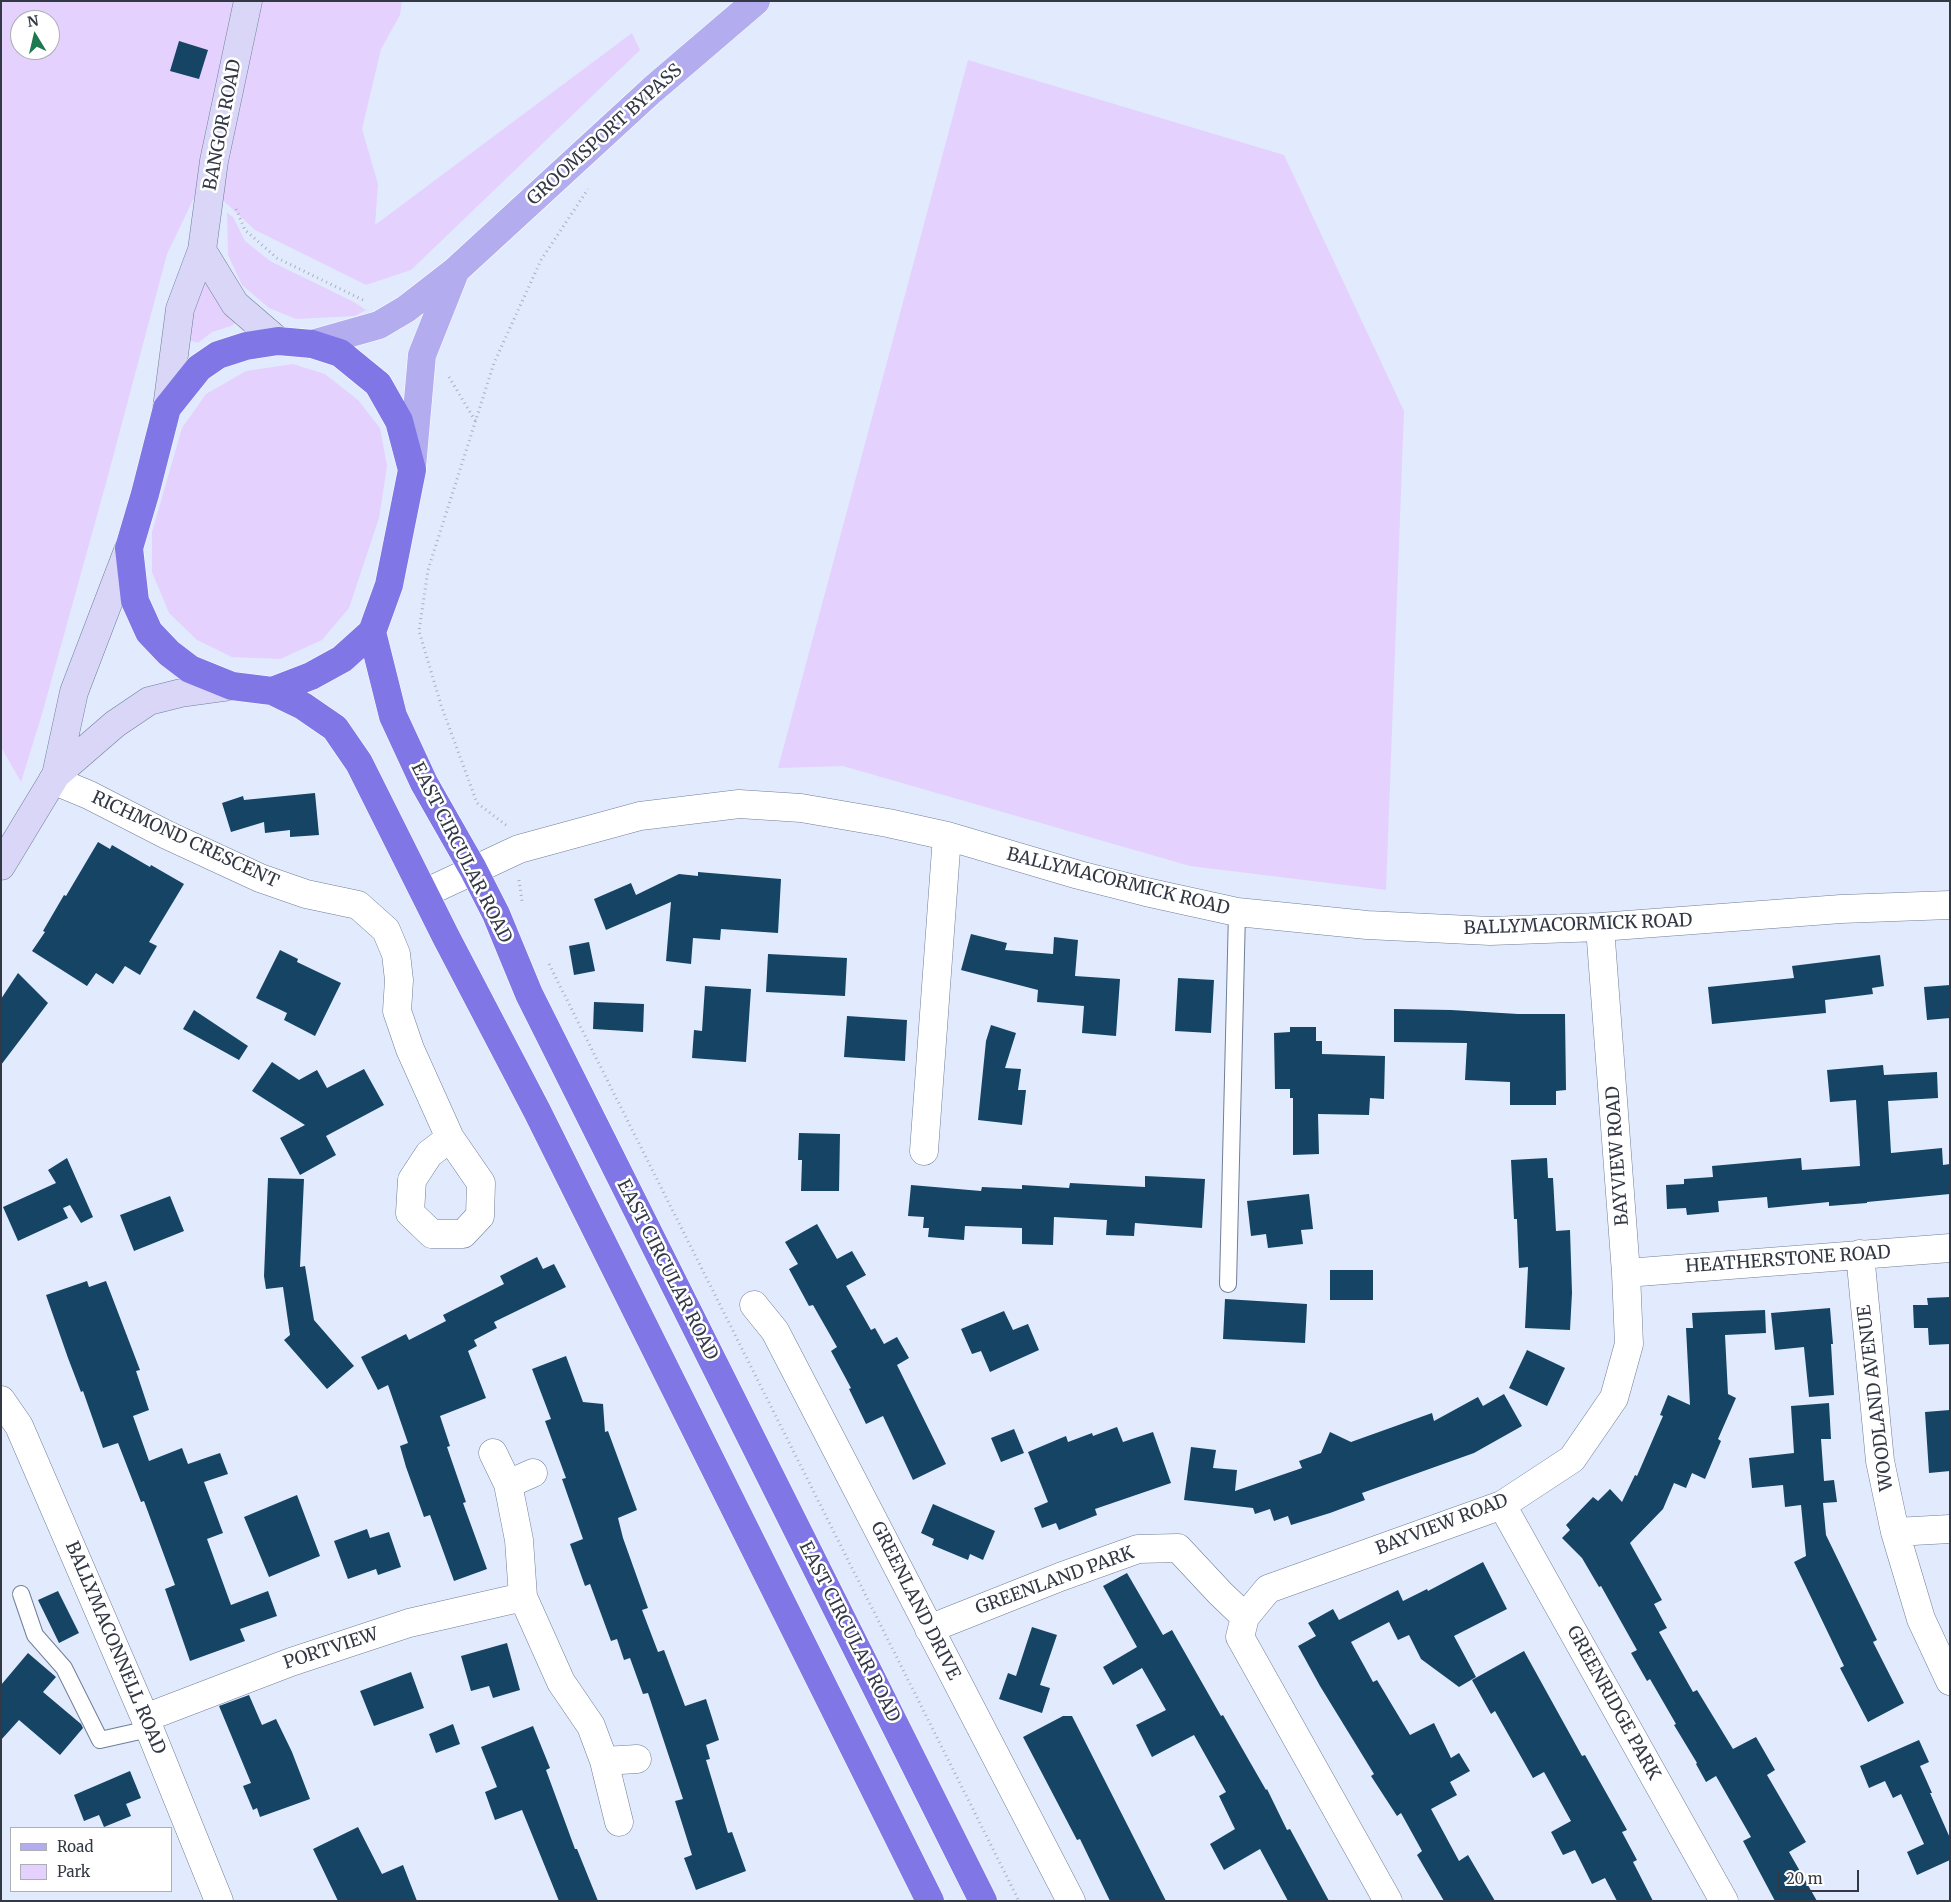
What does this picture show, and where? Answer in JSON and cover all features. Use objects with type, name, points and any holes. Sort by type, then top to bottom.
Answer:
[{"type":"highway","points":[[272,691],[311,676],[342,658],[372,632],[389,585],[412,470],[400,421],[378,384],[340,353],[312,344],[278,341],[246,346],[218,355],[199,368],[167,408],[129,548],[135,601],[149,632],[169,653],[190,669],[232,686],[272,691],[303,706],[335,728],[359,762],[485,1013],[537,1111],[930,1901]]},
{"type":"highway","name":"EAST CIRCULAR ROAD","points":[[372,632],[393,716],[424,783],[473,869],[496,914],[534,1003],[983,1901]]},
{"type":"main road","name":"BANGOR ROAD","points":[[167,408],[180,309],[202,250],[214,161],[248,1]]},
{"type":"main road","name":"GROOMSPORT BYPASS","points":[[312,344],[379,325],[406,309],[455,271],[652,90],[756,1]]},
{"type":"main road","points":[[202,250],[235,304],[278,341]]},
{"type":"main road","name":"GROOMSPORT BYPASS","points":[[412,470],[422,355],[455,271]]},
{"type":"main road","points":[[55,778],[74,692],[129,548]]},
{"type":"main road","points":[[1,866],[55,778],[115,724],[150,702],[182,693],[232,686]]},
{"type":"street","name":"RICHMOND CRESCENT","points":[[55,778],[167,835],[260,878],[306,894],[358,905],[386,930],[396,954],[399,980],[397,1012],[410,1048],[450,1138]]},
{"type":"street","name":"BALLYMACORMICK ROAD","points":[[425,893],[519,849],[640,816],[739,804],[801,808],[888,823],[947,836],[1088,878],[1237,912],[1366,925],[1490,931],[1600,927],[1841,909],[1950,905]]},
{"type":"street","points":[[924,1151],[947,836]]},
{"type":"street","name":"BAYVIEW ROAD","points":[[1245,1617],[1268,1589],[1502,1505],[1572,1459],[1614,1398],[1629,1344],[1626,1273],[1600,927]]},
{"type":"street","name":"HEATHERSTONE ROAD","points":[[1626,1273],[1950,1248]]},
{"type":"street","name":"WOODLAND AVENUE","points":[[1860,1254],[1880,1461],[1895,1532],[1921,1618],[1950,1681]]},
{"type":"street","name":"GREENLAND DRIVE","points":[[754,1306],[775,1331],[1071,1901]]},
{"type":"street","name":"BALLYMACONNELL ROAD","points":[[1,1400],[19,1426],[147,1723],[219,1901]]},
{"type":"street","points":[[492,1453],[508,1484],[519,1540],[523,1597],[561,1682],[591,1726],[604,1761],[619,1822]]},
{"type":"street","points":[[508,1484],[533,1473]]},
{"type":"street","name":"GREENRIDGE PARK","points":[[1502,1505],[1724,1901]]},
{"type":"street","points":[[1895,1532],[1950,1529]]},
{"type":"street","name":"GREENLAND PARK","points":[[929,1629],[1060,1577],[1138,1549],[1178,1548],[1245,1617]]},
{"type":"street","name":"PORTVIEW","points":[[147,1723],[291,1662],[409,1623],[523,1597]]},
{"type":"street","points":[[1245,1617],[1240,1637],[1388,1901]]},
{"type":"street","points":[[604,1761],[637,1759]]},
{"type":"lane","points":[[1228,1284],[1237,912]]},
{"type":"lane","points":[[21,1594],[35,1635],[64,1668],[100,1740],[147,1723]]},
{"type":"path","points":[[523,907],[518,875],[519,849],[505,823],[477,803],[441,704],[418,631],[428,570],[494,364],[540,260],[593,181]]},
{"type":"path","points":[[234,205],[245,230],[277,258],[365,302],[379,325]]},
{"type":"path","points":[[446,372],[476,422]]},
{"type":"path","points":[[546,958],[1019,1901]]},
{"type":"green space","points":[[1,1],[402,1],[400,15],[381,49],[362,129],[378,184],[375,225],[632,33],[640,50],[411,270],[366,285],[255,230],[202,181],[167,254],[106,483],[42,714],[21,782],[1,747]]},
{"type":"green space","points":[[968,60],[1284,155],[1404,411],[1386,890],[1190,866],[843,766],[778,768]]},
{"type":"green space","points":[[227,213],[233,217],[245,241],[270,261],[354,302],[366,310],[355,316],[296,319],[269,308],[242,285],[228,255]]},
{"type":"green space","points":[[210,282],[237,322],[212,332],[198,343],[186,339],[195,286]]},
{"type":"green space","points":[[293,364],[325,374],[358,400],[380,428],[387,466],[379,518],[349,608],[322,640],[280,659],[232,657],[197,640],[169,613],[152,572],[152,532],[182,428],[206,394],[246,371]]},
{"type":"building","points":[[179,41],[208,50],[199,79],[170,71]]},
{"type":"building","points":[[315,793],[319,835],[290,837],[290,830],[265,833],[264,822],[231,832],[222,803],[243,796],[244,800]]},
{"type":"building","points":[[98,842],[110,849],[112,845],[184,884],[149,942],[157,946],[140,975],[125,966],[113,984],[96,973],[87,986],[32,951],[45,932],[43,931],[64,895],[66,896]]},
{"type":"building","points":[[698,872],[781,879],[778,933],[721,929],[720,940],[693,938],[691,964],[666,961],[671,902],[606,930],[594,899],[631,883],[636,895],[679,874],[698,876]]},
{"type":"building","points":[[971,934],[1007,943],[1005,950],[1053,954],[1054,937],[1078,940],[1075,976],[1120,979],[1116,1036],[1082,1033],[1084,1006],[1037,1002],[1038,990],[961,970]]},
{"type":"building","points":[[589,942],[595,971],[574,975],[569,946]]},
{"type":"building","points":[[280,950],[298,959],[297,962],[341,983],[315,1036],[284,1020],[287,1013],[256,998]]},
{"type":"building","points":[[768,954],[847,958],[845,996],[766,992]]},
{"type":"building","points":[[1880,955],[1884,986],[1872,988],[1873,994],[1825,1000],[1826,1013],[1712,1024],[1708,987],[1794,978],[1792,966]]},
{"type":"building","points":[[18,973],[48,1003],[1,1065],[1,999]]},
{"type":"building","points":[[1178,978],[1214,980],[1211,1033],[1175,1031]]},
{"type":"building","points":[[1950,985],[1950,1018],[1927,1020],[1924,987]]},
{"type":"building","points":[[705,986],[751,989],[746,1062],[692,1058],[694,1030],[702,1031]]},
{"type":"building","points":[[594,1002],[644,1004],[643,1032],[593,1029]]},
{"type":"building","points":[[1394,1009],[1565,1014],[1566,1090],[1556,1091],[1556,1105],[1510,1105],[1510,1082],[1465,1080],[1467,1043],[1394,1042]]},
{"type":"building","points":[[194,1010],[248,1046],[239,1060],[183,1029]]},
{"type":"building","points":[[847,1016],[907,1020],[905,1061],[844,1057]]},
{"type":"building","points":[[991,1025],[1016,1033],[1005,1068],[1021,1069],[1018,1090],[1026,1090],[1022,1125],[978,1120],[986,1041]]},
{"type":"building","points":[[1290,1027],[1316,1027],[1316,1041],[1322,1041],[1322,1054],[1385,1056],[1384,1099],[1370,1098],[1369,1115],[1318,1114],[1319,1154],[1293,1155],[1293,1098],[1290,1098],[1290,1089],[1275,1089],[1274,1033],[1290,1032]]},
{"type":"building","points":[[272,1062],[299,1080],[317,1070],[327,1088],[364,1069],[384,1105],[326,1136],[336,1155],[300,1175],[280,1138],[305,1125],[252,1091]]},
{"type":"building","points":[[1883,1065],[1884,1075],[1937,1072],[1938,1098],[1888,1101],[1891,1153],[1942,1148],[1943,1165],[1950,1164],[1950,1194],[1829,1206],[1829,1202],[1768,1208],[1767,1197],[1718,1201],[1719,1212],[1687,1215],[1686,1208],[1667,1209],[1666,1185],[1684,1184],[1684,1179],[1713,1177],[1712,1166],[1801,1158],[1802,1170],[1860,1166],[1856,1100],[1830,1102],[1827,1070]]},
{"type":"building","points":[[799,1133],[840,1134],[839,1191],[801,1191],[802,1160],[798,1160]]},
{"type":"building","points":[[67,1158],[93,1217],[81,1223],[70,1205],[63,1208],[68,1218],[18,1241],[3,1207],[56,1183],[48,1170]]},
{"type":"building","points":[[1547,1158],[1548,1178],[1553,1178],[1556,1231],[1570,1230],[1572,1293],[1570,1330],[1525,1328],[1528,1267],[1519,1268],[1517,1219],[1514,1219],[1511,1160]]},
{"type":"building","points":[[1145,1176],[1205,1179],[1202,1228],[1135,1223],[1134,1236],[1106,1235],[1107,1220],[1054,1217],[1053,1245],[1022,1244],[1022,1228],[965,1226],[964,1240],[928,1237],[929,1228],[923,1228],[924,1217],[908,1216],[911,1185],[981,1191],[982,1187],[1022,1189],[1022,1185],[1069,1188],[1070,1183],[1145,1187]]},
{"type":"building","points":[[268,1178],[304,1179],[300,1267],[305,1266],[314,1320],[354,1366],[327,1389],[284,1340],[290,1335],[283,1287],[266,1289],[264,1276]]},
{"type":"building","points":[[1309,1194],[1313,1229],[1301,1230],[1303,1244],[1268,1248],[1266,1234],[1251,1236],[1247,1201]]},
{"type":"building","points":[[170,1196],[184,1231],[134,1251],[120,1215]]},
{"type":"building","points":[[817,1224],[837,1259],[852,1251],[866,1275],[846,1286],[871,1330],[875,1328],[884,1344],[897,1337],[909,1358],[897,1365],[946,1464],[913,1480],[883,1416],[866,1424],[849,1389],[851,1388],[831,1351],[837,1347],[813,1305],[809,1306],[789,1269],[798,1264],[785,1242]]},
{"type":"building","points":[[537,1257],[543,1269],[554,1264],[566,1287],[494,1322],[497,1328],[474,1340],[477,1346],[468,1351],[486,1398],[440,1416],[450,1446],[447,1447],[466,1502],[463,1503],[487,1569],[454,1581],[430,1515],[424,1517],[406,1467],[400,1446],[408,1443],[388,1385],[378,1390],[361,1357],[406,1334],[409,1340],[446,1321],[443,1315],[504,1284],[500,1276]]},
{"type":"building","points":[[1330,1270],[1373,1270],[1373,1300],[1330,1300]]},
{"type":"building","points":[[87,1281],[89,1287],[106,1281],[140,1370],[136,1371],[149,1410],[133,1416],[149,1461],[182,1448],[188,1464],[220,1453],[228,1474],[204,1482],[223,1533],[207,1539],[231,1605],[268,1591],[277,1616],[240,1629],[245,1641],[190,1661],[165,1589],[175,1585],[144,1501],[141,1502],[118,1443],[103,1448],[46,1295]]},
{"type":"building","points":[[1950,1297],[1950,1344],[1929,1345],[1928,1328],[1914,1328],[1913,1305],[1928,1305],[1927,1298]]},
{"type":"building","points":[[1225,1299],[1307,1304],[1305,1343],[1223,1339]]},
{"type":"building","points":[[1830,1308],[1834,1395],[1809,1397],[1804,1347],[1775,1350],[1771,1313]]},
{"type":"building","points":[[1765,1310],[1766,1333],[1725,1335],[1728,1394],[1736,1398],[1718,1439],[1721,1441],[1705,1479],[1692,1473],[1686,1488],[1674,1483],[1663,1509],[1630,1543],[1662,1600],[1654,1604],[1667,1628],[1659,1632],[1693,1692],[1697,1690],[1733,1749],[1756,1737],[1775,1770],[1767,1775],[1806,1842],[1789,1852],[1817,1901],[1775,1901],[1743,1841],[1751,1837],[1716,1776],[1706,1782],[1650,1679],[1647,1681],[1631,1653],[1637,1650],[1601,1586],[1599,1587],[1582,1558],[1562,1538],[1570,1530],[1566,1525],[1593,1497],[1598,1501],[1610,1489],[1622,1502],[1635,1475],[1637,1476],[1663,1416],[1660,1415],[1668,1395],[1690,1405],[1686,1328],[1693,1328],[1692,1313]]},
{"type":"building","points":[[1004,1311],[1013,1330],[1028,1324],[1039,1350],[990,1372],[981,1351],[972,1354],[961,1329]]},
{"type":"building","points":[[1527,1350],[1565,1368],[1547,1406],[1509,1388]]},
{"type":"building","points":[[566,1356],[583,1402],[603,1404],[605,1432],[608,1431],[637,1510],[618,1518],[623,1538],[648,1608],[642,1610],[658,1652],[664,1650],[685,1706],[706,1699],[719,1740],[706,1745],[710,1759],[706,1760],[728,1833],[732,1832],[746,1871],[696,1890],[684,1858],[692,1855],[675,1801],[683,1799],[648,1693],[643,1694],[630,1658],[624,1660],[617,1639],[611,1641],[590,1584],[585,1586],[570,1544],[583,1539],[562,1479],[566,1478],[545,1421],[551,1419],[532,1369]]},
{"type":"building","points":[[1504,1394],[1522,1426],[1474,1453],[1362,1493],[1365,1500],[1330,1513],[1291,1525],[1288,1516],[1274,1521],[1270,1509],[1255,1514],[1253,1508],[1184,1500],[1191,1447],[1216,1450],[1213,1468],[1237,1470],[1235,1491],[1302,1468],[1299,1461],[1321,1453],[1330,1432],[1351,1442],[1432,1413],[1434,1421],[1478,1397],[1483,1406]]},
{"type":"building","points":[[1829,1403],[1831,1439],[1821,1439],[1824,1481],[1834,1480],[1837,1502],[1823,1503],[1826,1535],[1877,1640],[1873,1642],[1904,1703],[1868,1722],[1840,1668],[1844,1666],[1794,1562],[1806,1556],[1801,1505],[1785,1507],[1783,1485],[1752,1488],[1749,1458],[1794,1453],[1791,1406]]},
{"type":"building","points":[[1950,1410],[1950,1471],[1929,1473],[1925,1412]]},
{"type":"building","points":[[1117,1427],[1123,1442],[1153,1432],[1171,1483],[1095,1509],[1097,1515],[1059,1530],[1056,1523],[1042,1528],[1034,1508],[1048,1502],[1028,1452],[1066,1436],[1068,1442],[1092,1433],[1093,1436]]},
{"type":"building","points":[[1014,1429],[1024,1453],[1001,1462],[991,1438]]},
{"type":"building","points":[[297,1495],[320,1556],[269,1577],[244,1517]]},
{"type":"building","points":[[933,1504],[995,1531],[983,1560],[970,1554],[968,1560],[932,1545],[934,1539],[921,1533]]},
{"type":"building","points":[[367,1529],[370,1538],[389,1532],[401,1567],[378,1575],[376,1569],[348,1579],[334,1541]]},
{"type":"building","points":[[1483,1562],[1507,1609],[1454,1636],[1476,1677],[1459,1687],[1421,1659],[1409,1635],[1398,1640],[1389,1622],[1351,1642],[1373,1682],[1377,1680],[1410,1735],[1434,1723],[1451,1758],[1459,1753],[1470,1771],[1450,1782],[1457,1795],[1431,1809],[1459,1861],[1468,1855],[1495,1901],[1444,1901],[1417,1855],[1422,1851],[1401,1813],[1397,1816],[1371,1776],[1374,1774],[1320,1686],[1298,1646],[1316,1636],[1308,1623],[1333,1609],[1339,1620],[1398,1590],[1403,1601],[1427,1589],[1428,1591]]},
{"type":"building","points":[[1127,1573],[1163,1635],[1172,1630],[1221,1716],[1223,1715],[1267,1789],[1287,1830],[1290,1829],[1329,1901],[1288,1901],[1260,1849],[1224,1870],[1210,1844],[1235,1829],[1219,1796],[1226,1792],[1194,1735],[1152,1757],[1136,1725],[1166,1710],[1142,1668],[1113,1685],[1103,1667],[1137,1647],[1103,1586]]},
{"type":"building","points":[[58,1591],[79,1633],[59,1643],[38,1600]]},
{"type":"building","points":[[1032,1627],[1057,1635],[1040,1685],[1050,1688],[1042,1713],[999,1699],[1008,1673],[1016,1676]]},
{"type":"building","points":[[507,1643],[520,1690],[493,1698],[489,1686],[471,1691],[461,1656]]},
{"type":"building","points":[[1524,1651],[1582,1756],[1585,1755],[1627,1830],[1622,1832],[1637,1860],[1633,1862],[1653,1901],[1617,1901],[1605,1878],[1592,1884],[1575,1850],[1563,1855],[1551,1832],[1571,1821],[1544,1772],[1533,1778],[1495,1711],[1491,1714],[1472,1680]]},
{"type":"building","points":[[28,1653],[56,1677],[43,1692],[81,1724],[83,1728],[60,1755],[19,1720],[1,1740],[1,1685]]},
{"type":"building","points":[[411,1672],[424,1708],[374,1726],[360,1691]]},
{"type":"building","points":[[249,1695],[262,1725],[276,1719],[292,1752],[310,1799],[260,1817],[257,1808],[253,1810],[243,1786],[251,1783],[219,1706]]},
{"type":"building","points":[[1063,1716],[1072,1716],[1166,1901],[1110,1901],[1080,1839],[1077,1840],[1023,1737]]},
{"type":"building","points":[[453,1724],[460,1744],[436,1753],[429,1734]]},
{"type":"building","points":[[533,1726],[550,1768],[546,1770],[575,1849],[577,1849],[598,1901],[559,1901],[522,1810],[495,1820],[485,1792],[497,1787],[481,1747]]},
{"type":"building","points":[[1919,1740],[1929,1762],[1920,1766],[1950,1838],[1950,1860],[1917,1875],[1907,1852],[1924,1844],[1901,1794],[1893,1798],[1885,1781],[1869,1788],[1860,1766]]},
{"type":"building","points":[[130,1771],[141,1798],[126,1804],[131,1816],[104,1827],[99,1815],[84,1821],[74,1795]]},
{"type":"building","points":[[358,1827],[382,1874],[403,1865],[417,1901],[338,1901],[313,1849]]}]
